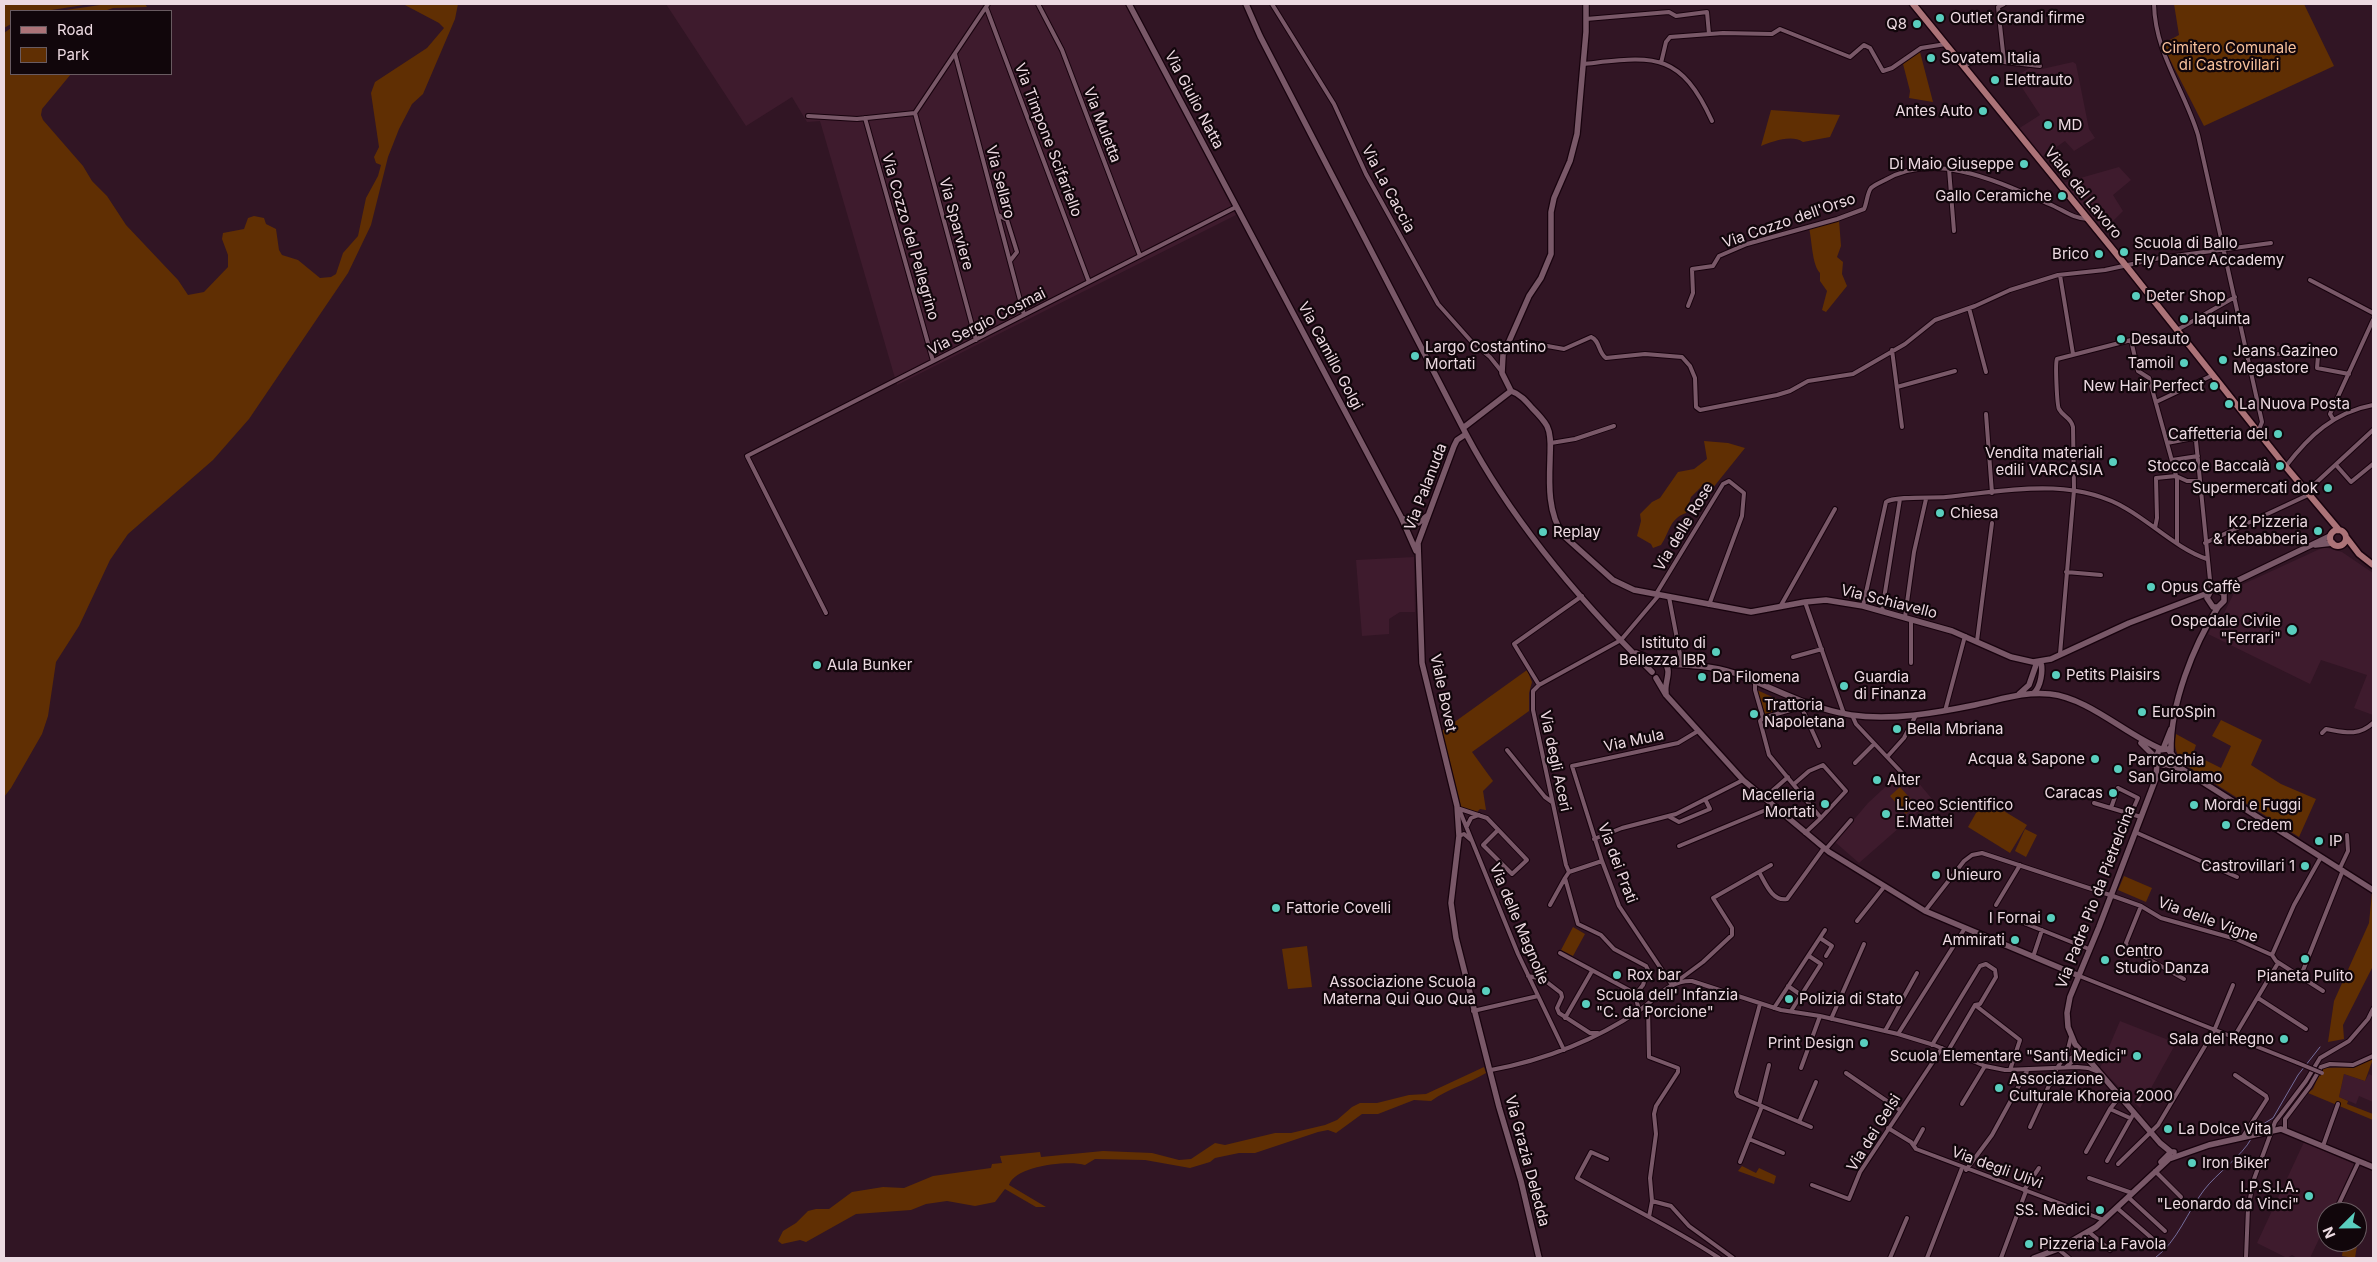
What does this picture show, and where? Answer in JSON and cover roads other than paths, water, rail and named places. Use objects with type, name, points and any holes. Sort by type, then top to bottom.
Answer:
[{"type":"main road","name":"Viale del Lavoro","points":[[1913,4],[2127,267],[2307,493],[2346,537]]},
{"type":"main road","name":"Viale del Lavoro","points":[[2327,516],[2332,538]]},
{"type":"main road","points":[[2339,530],[2332,538],[2373,565]]},
{"type":"main road","points":[[2342,545],[2346,537],[2359,554]]},
{"type":"street","name":"Via Muletta","points":[[1038,4],[1062,50],[1140,256]]},
{"type":"street","name":"Via Giulio Natta","points":[[1129,4],[1236,207]]},
{"type":"street","points":[[1246,4],[1264,45],[1497,489],[1517,518],[1582,596],[1652,672],[1666,695],[1742,780],[1825,849],[1884,888],[1925,911],[2214,1031],[2234,1037],[2322,1073]]},
{"type":"street","name":"Via La Caccia","points":[[1272,4],[1334,104],[1366,174],[1438,304],[1471,341],[1490,357],[1502,372]]},
{"type":"street","points":[[1511,391],[1502,372],[1503,354],[1528,296],[1541,278],[1551,254],[1551,212],[1554,198],[1570,161],[1577,134],[1586,4]]},
{"type":"street","points":[[2004,4],[1998,7],[2004,61]]},
{"type":"street","points":[[2154,4],[2161,49],[2191,113],[2198,135],[2262,422],[2258,432]]},
{"type":"street","points":[[808,116],[865,118],[915,113],[987,5]]},
{"type":"street","name":"Via Timpone Scifariello","points":[[987,5],[1089,282]]},
{"type":"street","points":[[1586,19],[1669,12],[1676,16],[1707,12],[1709,34]]},
{"type":"street","points":[[1661,63],[1666,42],[1670,37],[1709,34],[1772,34],[1780,29],[1850,56],[1864,45],[1870,48],[1883,71],[1892,68],[1921,48],[1946,44]]},
{"type":"street","name":"Via Sellaro","points":[[955,54],[1024,315]]},
{"type":"street","points":[[1583,64],[1640,59],[1661,63],[1680,72],[1687,78],[1712,120]]},
{"type":"street","points":[[1964,66],[1977,59],[2040,66]]},
{"type":"street","name":"Via Sparviere","points":[[915,113],[976,340]]},
{"type":"street","name":"Via Cozzo del Pellegrino","points":[[865,118],[933,362]]},
{"type":"street","name":"Via Cozzo dell'Orso","points":[[1688,306],[1693,293],[1692,269],[1713,266],[1724,253],[1747,244],[1836,219],[1864,209],[1871,188],[1893,175],[1920,169],[1949,169],[1983,178],[2051,205],[2076,218],[2088,219]]},
{"type":"street","points":[[1949,169],[1954,231]]},
{"type":"street","name":"Via Sergio Cosmai","points":[[826,613],[747,456],[1236,207]]},
{"type":"street","name":"Via Camillo Golgi","points":[[1236,207],[1401,517],[1417,553]]},
{"type":"street","points":[[998,215],[1008,220],[1016,252],[1010,261]]},
{"type":"street","points":[[1507,345],[1525,342],[1564,349],[1591,337],[1596,340],[1602,354],[1606,358],[1645,354],[1682,357],[1693,371],[1696,407],[1700,410],[1777,395],[1790,391],[1808,381],[1853,374],[1910,340],[1934,320],[1969,308],[2010,290],[2060,274],[2127,267],[2160,258],[2271,243]]},
{"type":"street","points":[[2060,274],[2074,354]]},
{"type":"street","points":[[2310,280],[2373,314]]},
{"type":"street","points":[[2060,654],[2074,490],[2073,427],[2071,419],[2062,413],[2057,406],[2055,367],[2059,357],[2131,340],[2164,339],[2179,333],[2235,297]]},
{"type":"street","points":[[1969,308],[1986,372]]},
{"type":"street","points":[[2333,420],[2330,414],[2373,320]]},
{"type":"street","points":[[2131,340],[2138,371],[2149,378],[2176,476],[2178,543]]},
{"type":"street","points":[[1892,350],[1902,428]]},
{"type":"street","points":[[2246,356],[2314,352],[2318,356],[2317,368],[2349,374]]},
{"type":"street","points":[[1897,388],[1955,371]]},
{"type":"street","points":[[2156,402],[2213,375]]},
{"type":"street","name":"Via Palanuda","points":[[1417,553],[1420,534],[1454,446],[1465,431],[1511,391]]},
{"type":"street","name":"Via Schiavello","points":[[1511,391],[1521,396],[1548,427],[1551,443],[1549,479],[1553,517],[1563,535],[1613,580],[1634,590],[1751,612],[1826,600],[1863,606],[1965,636],[2011,657],[2040,664]]},
{"type":"street","points":[[2286,467],[2302,445],[2333,420],[2344,413],[2373,406]]},
{"type":"street","points":[[1986,414],[1992,493]]},
{"type":"street","points":[[1551,443],[1575,439],[1614,426]]},
{"type":"street","points":[[2205,543],[2307,493],[2373,430]]},
{"type":"street","points":[[2167,443],[2193,438],[2196,441],[2205,543],[2214,591],[2208,603],[2210,618]]},
{"type":"street","points":[[2172,460],[2198,456]]},
{"type":"street","points":[[2336,465],[2351,482],[2373,464]]},
{"type":"street","points":[[2155,528],[2157,518],[2156,478],[2176,476],[2187,481],[2200,481]]},
{"type":"street","name":"Via delle Rose","points":[[1658,595],[1723,484],[1729,481],[1742,490],[1745,497],[1742,516],[1709,605]]},
{"type":"street","points":[[1863,606],[1878,544],[1883,510],[1889,500],[1926,499],[2051,487],[2074,490],[2099,496],[2126,509],[2178,543],[2188,552],[2208,559]]},
{"type":"street","points":[[1882,611],[1900,499]]},
{"type":"street","points":[[1911,663],[1908,618],[1914,552],[1926,499]]},
{"type":"street","points":[[1780,607],[1835,509]]},
{"type":"street","points":[[1401,517],[1407,521],[1418,523],[1428,515]]},
{"type":"street","points":[[1977,641],[1992,522]]},
{"type":"street","points":[[2019,694],[2029,685],[2034,669],[2051,658],[2107,632],[2214,591],[2332,538]]},
{"type":"street","name":"Viale Bovet","points":[[1417,553],[1422,663],[1457,806],[1459,836],[1452,886],[1451,909],[1473,1011]]},
{"type":"street","points":[[2066,572],[2101,575]]},
{"type":"street","points":[[2157,759],[2172,727],[2188,669],[2210,618],[2218,607],[2223,604],[2231,583]]},
{"type":"street","points":[[2214,591],[2225,596]]},
{"type":"street","points":[[1582,596],[1514,644],[1539,685],[1621,640],[1658,595]]},
{"type":"street","points":[[1669,597],[1682,665]]},
{"type":"street","points":[[2196,597],[2218,607]]},
{"type":"street","points":[[1805,602],[1844,714]]},
{"type":"street","points":[[1944,711],[1965,636]]},
{"type":"street","points":[[1793,657],[1822,649]]},
{"type":"street","points":[[1632,651],[1666,664],[1716,668],[1803,705],[1844,714],[1871,717],[1944,711],[2019,694],[2050,694],[2075,701],[2136,738],[2172,754],[2182,769]]},
{"type":"street","points":[[2024,661],[2034,669]]},
{"type":"street","points":[[1652,672],[1652,667],[1657,662]]},
{"type":"street","points":[[1666,664],[1668,675],[1665,686],[1666,695]]},
{"type":"street","points":[[2033,693],[2038,690],[2040,682],[2040,664]]},
{"type":"street","points":[[1656,678],[1662,679],[1690,666]]},
{"type":"street","points":[[2040,682],[2043,688],[2050,694]]},
{"type":"street","points":[[1755,683],[1755,690],[1763,718]]},
{"type":"street","name":"Via degli Aceri","points":[[1539,685],[1533,691],[1533,710],[1569,872]]},
{"type":"street","points":[[2029,685],[2033,693]]},
{"type":"street","points":[[1803,705],[1763,718],[1760,721],[1769,755],[1821,818]]},
{"type":"street","points":[[1803,705],[1820,746]]},
{"type":"street","points":[[1887,757],[1904,738],[1916,714]]},
{"type":"street","points":[[1852,715],[1856,724],[1904,775]]},
{"type":"street","points":[[2322,733],[2326,729],[2354,733],[2366,729],[2373,723]]},
{"type":"street","points":[[2172,727],[2172,754]]},
{"type":"street","name":"Via Mula","points":[[1572,766],[1678,743],[1698,731]]},
{"type":"street","points":[[2136,738],[2161,764],[2182,769],[2372,889]]},
{"type":"street","points":[[1855,762],[1874,744]]},
{"type":"street","points":[[1506,750],[1545,797],[1552,802]]},
{"type":"street","name":"Via Padre Pio da Pietrelcina","points":[[2171,1152],[2132,1115],[2120,1096],[2082,1053],[2071,1038],[2067,1013],[2077,975],[2089,950],[2140,817],[2156,778],[2167,765],[2172,754]]},
{"type":"street","name":"Via Padre Pio da Pietrelcina","points":[[2156,778],[2157,759]]},
{"type":"street","points":[[1794,784],[1809,771],[1823,765],[1846,791],[1805,833]]},
{"type":"street","name":"Via dei Prati","points":[[1572,766],[1594,839],[1619,906],[1672,985]]},
{"type":"street","points":[[1763,799],[1788,777]]},
{"type":"street","points":[[1594,839],[1622,828],[1668,816],[1742,780]]},
{"type":"street","points":[[2111,808],[2118,788],[2138,798],[2131,814]]},
{"type":"street","points":[[1668,816],[1679,822],[1710,809],[1705,799]]},
{"type":"street","points":[[2094,803],[2140,817]]},
{"type":"street","points":[[1457,806],[1466,812],[1482,815],[1498,830],[1527,860],[1512,874],[1483,845],[1498,830]]},
{"type":"street","name":"Via delle Magnolie","points":[[1457,806],[1467,826],[1528,976],[1564,1050]]},
{"type":"street","points":[[1678,846],[1773,807]]},
{"type":"street","points":[[1467,826],[1471,818],[1482,815]]},
{"type":"street","points":[[1759,872],[1771,894],[1787,899],[1825,849],[1851,820]]},
{"type":"street","points":[[2135,832],[2237,877]]},
{"type":"street","points":[[1459,836],[1464,834],[1474,844]]},
{"type":"street","points":[[2300,978],[2348,851],[2347,835]]},
{"type":"street","name":"Via delle Vigne","points":[[1925,911],[1964,861],[1972,855],[1982,854],[2110,895],[2140,906],[2161,918],[2236,939],[2272,955]]},
{"type":"street","points":[[2321,856],[2294,905],[2272,955],[2278,963],[2323,991]]},
{"type":"street","points":[[1550,905],[1569,872],[1602,861]]},
{"type":"street","points":[[1491,1070],[1533,1062],[1564,1050],[1601,1033],[1648,1004],[1703,962],[1732,935],[1732,928],[1713,898],[1771,865]]},
{"type":"street","points":[[1996,905],[2020,865]]},
{"type":"street","points":[[1566,878],[1578,924],[1601,935],[1614,949],[1646,966],[1648,970],[1643,985],[1635,996]]},
{"type":"street","points":[[1857,921],[1884,888]]},
{"type":"street","points":[[2140,906],[2126,943],[2127,948],[2184,979]]},
{"type":"street","points":[[2014,919],[2089,950]]},
{"type":"street","points":[[1898,1034],[1965,928]]},
{"type":"street","points":[[1774,1008],[1825,930]]},
{"type":"street","points":[[2033,957],[2042,930]]},
{"type":"street","points":[[1820,938],[1832,946],[1826,956]]},
{"type":"street","points":[[1831,1018],[1864,944]]},
{"type":"street","points":[[1560,953],[1635,996],[1639,1010]]},
{"type":"street","points":[[1791,1011],[1821,964],[1809,956]]},
{"type":"street","points":[[2234,1037],[2278,963]]},
{"type":"street","points":[[1932,1044],[1980,966],[1984,964],[1995,970],[1996,977],[1980,1004],[1975,1006],[1948,1051]]},
{"type":"street","points":[[1565,1018],[1592,971]]},
{"type":"street","points":[[1885,1031],[1918,973]]},
{"type":"street","points":[[1528,976],[1543,980],[1557,988],[1562,997],[1557,1008],[1559,1013],[1565,1018],[1590,1033],[1601,1033]]},
{"type":"street","points":[[1672,985],[1683,980],[1692,981],[1774,1008],[1831,1018],[1898,1034],[1932,1044],[1986,1066],[2026,1072],[2066,1067],[2088,1068],[2099,1073]]},
{"type":"street","points":[[2118,1164],[2158,1124],[2214,1031],[2233,985]]},
{"type":"street","points":[[1788,986],[1801,995]]},
{"type":"street","points":[[1473,1011],[1538,996]]},
{"type":"street","points":[[2258,998],[2306,1029]]},
{"type":"street","points":[[1648,1004],[1649,1057],[1678,1068],[1678,1072],[1656,1106],[1654,1114],[1656,1134],[1650,1178],[1652,1201],[1648,1217]]},
{"type":"street","points":[[1760,1004],[1736,1092],[1742,1100],[1812,1127]]},
{"type":"street","points":[[1975,1006],[2020,1040],[2010,1070]]},
{"type":"street","points":[[2246,1258],[2248,1208],[2254,1180],[2275,1122],[2306,1081],[2320,1058],[2349,1041],[2368,1019],[2373,1009]]},
{"type":"street","name":"Via Grazia Deledda","points":[[1473,1011],[1519,1173],[1539,1258]]},
{"type":"street","points":[[1801,1068],[1820,1016]]},
{"type":"street","points":[[2368,1019],[2373,1021]]},
{"type":"street","points":[[2030,1127],[2057,1068],[2063,1061],[2071,1038]]},
{"type":"street","name":"Via dei Gelsi","points":[[1812,1185],[1849,1199],[1860,1172],[1942,1048]]},
{"type":"street","points":[[2063,1061],[2082,1053]]},
{"type":"street","points":[[2066,1067],[2082,1053]]},
{"type":"street","points":[[2285,1130],[2284,1122],[2286,1116],[2310,1086],[2321,1067],[2330,1064],[2352,1065],[2373,1056]]},
{"type":"street","points":[[1740,1162],[1760,1106],[1769,1065]]},
{"type":"street","points":[[1962,1104],[1986,1066]]},
{"type":"street","points":[[2026,1072],[2051,1084]]},
{"type":"street","points":[[1927,1258],[1964,1169],[1992,1135],[2026,1072]]},
{"type":"street","points":[[1846,1073],[1900,1110]]},
{"type":"street","points":[[2235,1076],[2266,1096],[2267,1099],[2241,1140]]},
{"type":"street","points":[[1799,1122],[1816,1082]]},
{"type":"street","points":[[2086,1152],[2110,1109],[2120,1096]]},
{"type":"street","points":[[2323,1146],[2338,1104]]},
{"type":"street","points":[[2107,1161],[2132,1115],[2110,1109]]},
{"type":"street","name":"Via degli Ulivi","points":[[1888,1128],[1924,1152],[1964,1169],[2104,1220]]},
{"type":"street","points":[[1914,1145],[1923,1129]]},
{"type":"street","points":[[2034,1258],[2058,1249],[2089,1232],[2117,1208],[2171,1152],[2184,1152],[2241,1140],[2272,1131],[2285,1130],[2373,1167]]},
{"type":"street","points":[[1749,1139],[1783,1153]]},
{"type":"street","points":[[2158,1166],[2162,1152],[2160,1143]]},
{"type":"street","points":[[1607,1159],[1592,1152],[1577,1178],[1682,1234],[1719,1258]]},
{"type":"street","points":[[2169,1159],[2171,1152]]},
{"type":"street","points":[[2158,1166],[2184,1152]]},
{"type":"street","points":[[2340,1202],[2359,1161]]},
{"type":"street","points":[[2158,1166],[2181,1197]]},
{"type":"street","points":[[2001,1258],[2025,1190],[2039,1168]]},
{"type":"street","points":[[2089,1178],[2130,1195],[2165,1231]]},
{"type":"street","points":[[1652,1201],[1671,1206],[1689,1226],[1734,1258]]},
{"type":"street","points":[[2117,1208],[2154,1240]]},
{"type":"street","points":[[1890,1258],[1907,1218]]},
{"type":"street","points":[[2089,1232],[2110,1250]]},
{"type":"street","points":[[2058,1249],[2069,1258]]},
{"type":"waterway","points":[[2253,1133],[2255,1129],[2273,1118],[2298,1075],[2320,1047]]},
{"type":"waterway","points":[[2155,1258],[2176,1235],[2204,1190],[2242,1151],[2251,1139]]},
{"type":"place","name":"Outlet Grandi firme","points":[[1940,18]]},
{"type":"place","name":"Q8","points":[[1917,24]]},
{"type":"place","name":"Sovatem Italia","points":[[1931,58]]},
{"type":"place","name":"Elettrauto","points":[[1995,80]]},
{"type":"place","name":"Antes Auto","points":[[1983,111]]},
{"type":"place","name":"MD","points":[[2048,125]]},
{"type":"place","name":"Di Maio Giuseppe","points":[[2024,164]]},
{"type":"place","name":"Gallo Ceramiche","points":[[2062,196]]},
{"type":"place","name":"Scuola di Ballo Fly Dance Accademy","points":[[2124,252]]},
{"type":"place","name":"Brico","points":[[2099,254]]},
{"type":"place","name":"Deter Shop","points":[[2136,296]]},
{"type":"place","name":"Iaquinta","points":[[2184,319]]},
{"type":"place","name":"Desauto","points":[[2121,339]]},
{"type":"place","name":"Largo Costantino Mortati","points":[[1415,356]]},
{"type":"place","name":"Jeans Gazineo Megastore","points":[[2223,360]]},
{"type":"place","name":"Tamoil","points":[[2184,363]]},
{"type":"place","name":"New Hair Perfect","points":[[2214,386]]},
{"type":"place","name":"La Nuova Posta","points":[[2229,404]]},
{"type":"place","name":"Caffetteria del","points":[[2278,434]]},
{"type":"place","name":"Vendita materiali edili VARCASIA","points":[[2113,462]]},
{"type":"place","name":"Stocco e Baccalà","points":[[2280,466]]},
{"type":"place","name":"Supermercati dok","points":[[2328,488]]},
{"type":"place","name":"Chiesa","points":[[1940,513]]},
{"type":"place","name":"K2 Pizzeria & Kebabberia","points":[[2318,531]]},
{"type":"place","name":"Replay","points":[[1543,532]]},
{"type":"place","name":"Opus Caffè","points":[[2151,587]]},
{"type":"place","name":"Ospedale Civile \"Ferrari\"","points":[[2292,630]]},
{"type":"place","name":"Istituto di Bellezza IBR","points":[[1716,652]]},
{"type":"place","name":"Aula Bunker","points":[[817,665]]},
{"type":"place","name":"Petits Plaisirs","points":[[2056,675]]},
{"type":"place","name":"Da Filomena","points":[[1702,677]]},
{"type":"place","name":"Guardia di Finanza","points":[[1844,686]]},
{"type":"place","name":"EuroSpin","points":[[2142,712]]},
{"type":"place","name":"Trattoria Napoletana","points":[[1754,714]]},
{"type":"place","name":"Bella Mbriana","points":[[1897,729]]},
{"type":"place","name":"Acqua & Sapone","points":[[2095,759]]},
{"type":"place","name":"Parrocchia San Girolamo","points":[[2118,769]]},
{"type":"place","name":"Alter","points":[[1877,780]]},
{"type":"place","name":"Caracas","points":[[2113,793]]},
{"type":"place","name":"Macelleria Mortati","points":[[1825,804]]},
{"type":"place","name":"Mordi e Fuggi","points":[[2194,805]]},
{"type":"place","name":"Liceo Scientifico E.Mattei","points":[[1886,814]]},
{"type":"place","name":"Credem","points":[[2226,825]]},
{"type":"place","name":"IP","points":[[2319,841]]},
{"type":"place","name":"Castrovillari 1","points":[[2305,866]]},
{"type":"place","name":"Unieuro","points":[[1936,875]]},
{"type":"place","name":"Fattorie Covelli","points":[[1276,908]]},
{"type":"place","name":"I Fornai","points":[[2051,918]]},
{"type":"place","name":"Ammirati","points":[[2015,940]]},
{"type":"place","name":"Pianeta Pulito","points":[[2305,959]]},
{"type":"place","name":"Centro Studio Danza","points":[[2105,960]]},
{"type":"place","name":"Rox bar","points":[[1617,975]]},
{"type":"place","name":"Associazione Scuola Materna Qui Quo Qua","points":[[1486,991]]},
{"type":"place","name":"Polizia di Stato","points":[[1789,999]]},
{"type":"place","name":"Scuola dell' Infanzia \"C. da Porcione\"","points":[[1586,1004]]},
{"type":"place","name":"Sala del Regno","points":[[2284,1039]]},
{"type":"place","name":"Print Design","points":[[1864,1043]]},
{"type":"place","name":"Scuola Elementare \"Santi Medici\"","points":[[2137,1056]]},
{"type":"place","name":"Associazione Culturale Khoreia 2000","points":[[1999,1088]]},
{"type":"place","name":"La Dolce Vita","points":[[2168,1129]]},
{"type":"place","name":"Iron Biker","points":[[2192,1163]]},
{"type":"place","name":"I.P.S.I.A. \"Leonardo da Vinci\"","points":[[2309,1196]]},
{"type":"place","name":"SS. Medici","points":[[2100,1210]]},
{"type":"place","name":"Pizzeria La Favola","points":[[2029,1244]]},
{"type":"park label","name":"Cimitero Comunale di Castrovillari","points":[[2229,56]]}]
